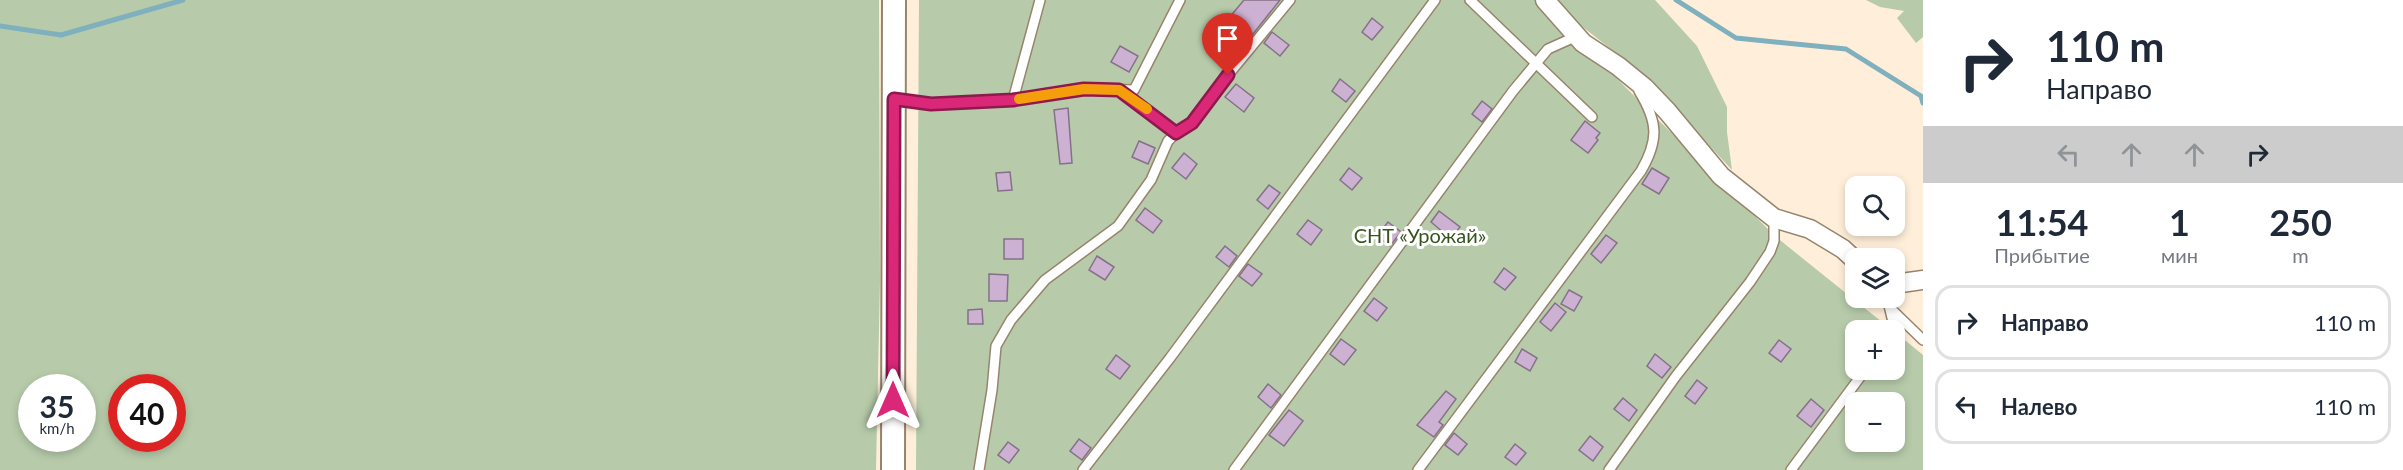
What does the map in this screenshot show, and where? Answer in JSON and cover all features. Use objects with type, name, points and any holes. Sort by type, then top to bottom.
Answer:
[{"type":"street","points":[[893,470],[894,0]]},
{"type":"street","points":[[1545,0],[1583,43],[1629,75],[1667,111],[1721,176],[1774,218],[1810,229],[1845,251]]},
{"type":"street","points":[[1905,282],[1923,280]]},
{"type":"lane","points":[[1013,100],[1040,0]]},
{"type":"lane","points":[[894,99],[931,104],[1013,100],[1084,89],[1134,90],[1180,0]]},
{"type":"lane","points":[[979,470],[992,390],[996,346],[1011,320],[1045,280],[1118,226],[1151,180],[1168,141],[1192,123],[1290,0]]},
{"type":"lane","points":[[1083,470],[1170,358],[1435,0]]},
{"type":"lane","points":[[1470,0],[1592,117]]},
{"type":"lane","points":[[1234,470],[1513,91],[1548,49],[1576,36]]},
{"type":"lane","points":[[1418,470],[1641,171],[1650,155],[1655,141],[1652,119],[1629,75]]},
{"type":"lane","points":[[1119,90],[1176,133]]},
{"type":"lane","points":[[1609,470],[1676,376],[1750,282],[1770,252],[1774,241],[1774,218]]},
{"type":"lane","points":[[1890,308],[1893,320]]},
{"type":"lane","points":[[1890,308],[1923,340]]},
{"type":"lane","points":[[1791,470],[1858,380]]},
{"type":"green space","points":[[0,0],[879,0],[880,281],[876,470],[0,470]]},
{"type":"green space","name":"СНТ «Урожай»","points":[[919,0],[1541,0],[1568,30],[1776,237],[1845,292],[1845,308],[1865,308],[1880,320],[1845,320],[1845,380],[1905,380],[1905,340],[1923,355],[1923,470],[916,470]]},
{"type":"green space","points":[[1555,0],[1655,0],[1697,46],[1727,107],[1727,132],[1732,170],[1647,83]]},
{"type":"green space","points":[[1866,0],[1923,0],[1923,37],[1916,43],[1897,18],[1904,11],[1880,7]]},
{"type":"building","points":[[1244,0],[1280,0],[1253,34],[1250,32],[1238,47],[1219,30]]},
{"type":"building","points":[[1372,18],[1383,27],[1372,40],[1362,32]]},
{"type":"building","points":[[1272,32],[1289,45],[1280,56],[1264,43]]},
{"type":"building","points":[[1120,46],[1138,56],[1129,72],[1111,62]]},
{"type":"building","points":[[1340,79],[1355,91],[1346,102],[1332,91]]},
{"type":"building","points":[[1236,84],[1254,98],[1244,112],[1225,97]]},
{"type":"building","points":[[1482,101],[1492,109],[1482,122],[1472,114]]},
{"type":"building","points":[[1068,108],[1072,163],[1060,164],[1054,110]]},
{"type":"building","points":[[1585,121],[1600,133],[1596,138],[1598,140],[1588,153],[1571,140]]},
{"type":"building","points":[[1139,141],[1155,148],[1148,164],[1132,157]]},
{"type":"building","points":[[1184,153],[1197,164],[1186,179],[1172,168]]},
{"type":"building","points":[[1349,168],[1362,178],[1352,190],[1340,180]]},
{"type":"building","points":[[1652,168],[1669,178],[1659,194],[1642,184]]},
{"type":"building","points":[[1010,172],[1012,190],[998,191],[996,173]]},
{"type":"building","points":[[1269,185],[1280,193],[1268,209],[1257,200]]},
{"type":"building","points":[[1145,208],[1162,221],[1153,233],[1136,220]]},
{"type":"building","points":[[1439,211],[1460,227],[1451,239],[1431,222]]},
{"type":"building","points":[[1308,220],[1322,230],[1311,245],[1297,234]]},
{"type":"building","points":[[1388,222],[1401,232],[1390,246],[1377,236]]},
{"type":"building","points":[[1606,235],[1617,243],[1601,263],[1591,254]]},
{"type":"building","points":[[1004,239],[1023,239],[1023,259],[1004,259]]},
{"type":"building","points":[[1225,246],[1237,256],[1229,267],[1216,257]]},
{"type":"building","points":[[1097,256],[1114,267],[1105,280],[1089,270]]},
{"type":"building","points":[[1248,264],[1262,274],[1252,286],[1239,276]]},
{"type":"building","points":[[1504,268],[1516,277],[1505,290],[1494,282]]},
{"type":"building","points":[[989,274],[1008,275],[1007,301],[989,301]]},
{"type":"building","points":[[1569,290],[1582,297],[1574,311],[1561,304]]},
{"type":"building","points":[[1374,298],[1387,308],[1377,321],[1364,311]]},
{"type":"building","points":[[1555,303],[1566,312],[1551,331],[1540,322]]},
{"type":"building","points":[[982,309],[983,324],[968,324],[968,310]]},
{"type":"building","points":[[1341,339],[1356,350],[1344,365],[1330,354]]},
{"type":"building","points":[[1779,340],[1791,349],[1781,362],[1769,353]]},
{"type":"building","points":[[1522,349],[1537,358],[1530,371],[1515,362]]},
{"type":"building","points":[[1655,354],[1671,367],[1662,378],[1647,366]]},
{"type":"building","points":[[1116,355],[1130,366],[1120,379],[1106,369]]},
{"type":"building","points":[[1697,380],[1707,388],[1695,404],[1685,396]]},
{"type":"building","points":[[1268,384],[1281,395],[1271,408],[1258,397]]},
{"type":"building","points":[[1446,391],[1456,399],[1439,422],[1443,425],[1434,437],[1417,425]]},
{"type":"building","points":[[1623,398],[1637,410],[1629,421],[1614,409]]},
{"type":"building","points":[[1811,399],[1824,410],[1811,427],[1797,416]]},
{"type":"building","points":[[1289,410],[1303,421],[1284,446],[1269,435]]},
{"type":"building","points":[[1454,433],[1467,444],[1458,455],[1445,445]]},
{"type":"building","points":[[1590,436],[1603,447],[1593,461],[1579,450]]},
{"type":"building","points":[[1079,439],[1091,448],[1082,460],[1070,451]]},
{"type":"building","points":[[1008,442],[1019,450],[1009,463],[998,455]]},
{"type":"building","points":[[1515,444],[1526,453],[1516,465],[1505,457]]},
{"type":"waterway","points":[[0,26],[61,35],[183,0]]},
{"type":"waterway","points":[[1676,0],[1736,38],[1846,49],[1921,96],[1923,103]]},
{"type":"slow traffic","points":[[1019,99],[1084,89],[1119,90],[1147,109]]},
{"type":"route","points":[[893,400],[894,99],[931,104],[1013,100],[1084,89],[1119,90],[1131,96],[1176,133],[1192,123],[1228,75]]}]
